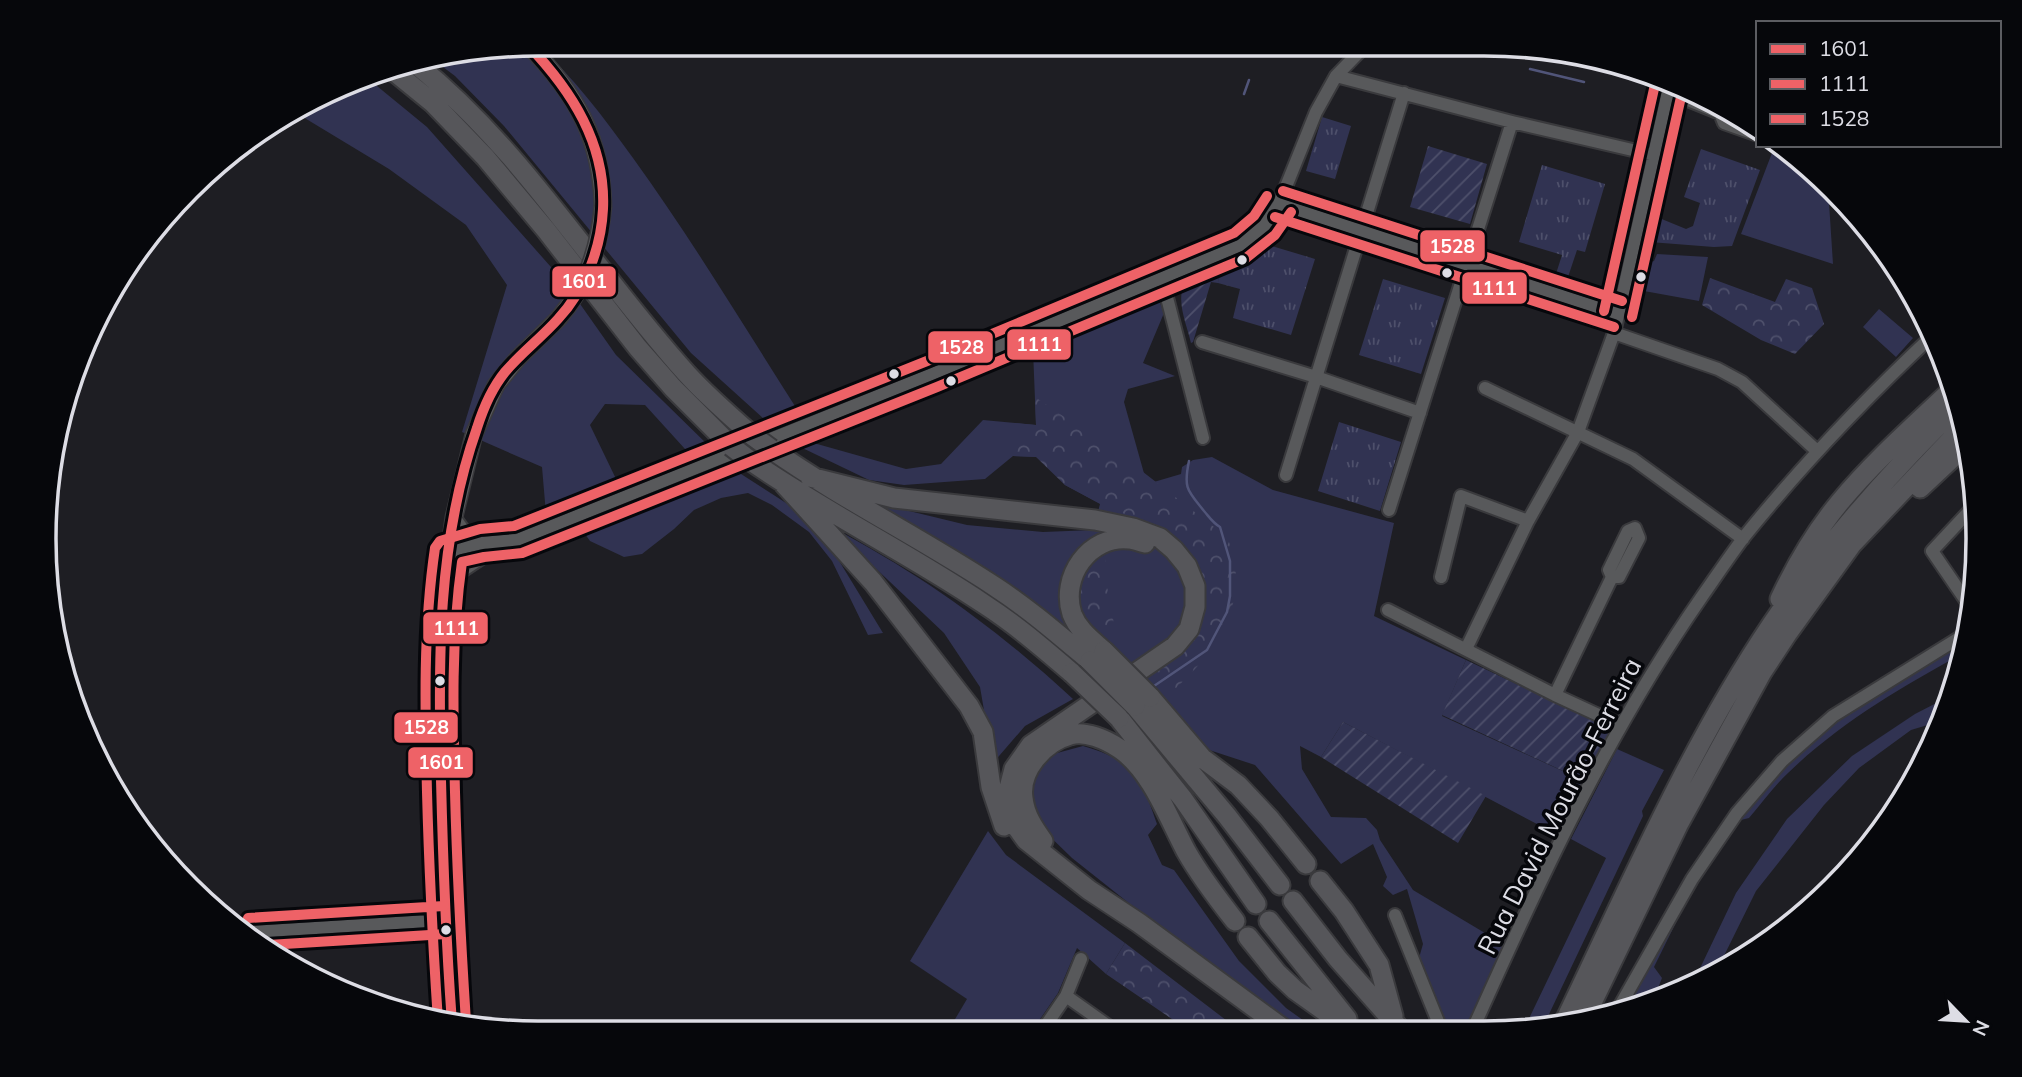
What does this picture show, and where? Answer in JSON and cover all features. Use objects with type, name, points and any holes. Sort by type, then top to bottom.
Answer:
[{"type":"highway","points":[[423,70],[499,141],[688,375],[753,436],[810,477],[910,533],[996,587],[1097,656],[1202,758],[1238,785],[1306,864]]},
{"type":"highway","points":[[400,76],[433,103],[485,157],[638,348],[673,388],[731,446],[784,484],[985,604],[1072,673],[1119,719],[1184,800],[1256,904]]},
{"type":"highway","points":[[1748,664],[1794,569],[1839,503],[1877,461],[1945,397]]},
{"type":"highway","points":[[1569,1013],[1682,778],[1772,625],[1839,533],[1950,414]]},
{"type":"highway","points":[[1589,1010],[1678,825],[1739,710],[1787,634],[1852,544],[1955,436]]},
{"type":"highway","points":[[1852,544],[1900,507],[1958,452]]},
{"type":"highway","points":[[810,477],[894,498],[1058,515],[1133,528],[1160,538],[1174,550],[1187,566],[1195,586],[1195,607],[1189,629],[1175,646],[1031,745],[1014,769],[1008,792],[1013,822],[1026,840],[1089,890],[1139,923],[1270,1021]]},
{"type":"highway","points":[[784,484],[873,582],[969,706],[983,732],[991,787],[1011,841],[1034,863],[1269,1021]]},
{"type":"highway","points":[[997,807],[1004,766],[1013,751],[1026,738],[1143,659],[1167,640],[1180,625],[1185,606],[1185,588],[1176,567],[1166,555],[1147,544],[1129,539],[1110,540],[1091,550],[1076,567],[1070,591],[1072,613],[1097,656]]},
{"type":"highway","points":[[1143,702],[1280,885]]},
{"type":"highway","points":[[1139,923],[1095,882],[1046,844],[1029,822],[1022,796],[1027,771],[1045,747],[1071,734],[1096,737],[1121,749],[1140,768],[1207,886],[1235,921]]},
{"type":"highway","points":[[1320,881],[1380,965],[1396,1021]]},
{"type":"highway","points":[[1293,901],[1338,959],[1393,1021]]},
{"type":"highway","points":[[1269,921],[1346,1021]]},
{"type":"highway","points":[[1248,937],[1277,973],[1295,990],[1340,1021]]},
{"type":"main road","points":[[451,1013],[445,920],[438,683],[442,604],[454,517],[471,444],[491,395],[506,371],[559,318],[583,284],[600,232],[603,206],[598,159],[583,116],[558,78],[537,56]]},
{"type":"street","points":[[442,604],[456,578],[480,559],[517,540],[944,369],[1241,245],[1265,225],[1279,204],[1316,112],[1336,76],[1355,56]]},
{"type":"street","points":[[1336,76],[1512,122],[1654,155]]},
{"type":"street","points":[[1286,475],[1404,93]]},
{"type":"street","points":[[1466,649],[1528,521],[1578,432],[1615,333],[1668,93]]},
{"type":"street","points":[[1389,510],[1512,122]]},
{"type":"street","points":[[1279,204],[1619,314]]},
{"type":"street","points":[[1162,278],[1203,438]]},
{"type":"street","points":[[1615,333],[1718,369],[1742,382],[1817,451]]},
{"type":"street","points":[[1202,342],[1420,412]]},
{"type":"street","name":"Rua David Mourão-Ferreira","points":[[1476,1021],[1529,905],[1620,725],[1674,638],[1742,539],[1817,451],[1924,343]]},
{"type":"street","points":[[1485,388],[1633,459],[1742,539]]},
{"type":"street","points":[[1441,577],[1461,496],[1528,521]]},
{"type":"street","points":[[1963,595],[1932,551],[1965,515]]},
{"type":"street","points":[[454,517],[467,535],[482,543]]},
{"type":"street","points":[[449,551],[482,543],[517,540]]},
{"type":"street","points":[[449,551],[464,559],[480,559]]},
{"type":"street","points":[[1555,695],[1612,576]]},
{"type":"street","points":[[1388,610],[1620,725]]},
{"type":"street","points":[[1623,1000],[1692,879],[1737,813],[1782,761],[1833,716],[1955,641]]},
{"type":"street","points":[[1395,915],[1438,1021]]},
{"type":"street","points":[[259,931],[445,920]]},
{"type":"street","points":[[1049,1021],[1066,996],[1081,959]]},
{"type":"street","points":[[1066,996],[1101,1021]]},
{"type":"green space","points":[[507,57],[550,57],[600,113],[655,189],[800,414],[773,427],[691,353],[504,126],[441,66]]},
{"type":"green space","points":[[376,85],[427,127],[566,284],[616,355],[711,448],[685,449],[645,405],[605,404],[590,425],[618,483],[546,514],[542,467],[462,432],[507,285],[466,225],[389,169],[304,117]]},
{"type":"green space","points":[[1322,117],[1351,126],[1335,179],[1306,171]]},
{"type":"green space","points":[[1428,146],[1487,164],[1470,224],[1410,207]]},
{"type":"green space","points":[[1701,149],[1760,170],[1732,246],[1650,242],[1649,232],[1641,230],[1647,213],[1686,229],[1693,226],[1700,203],[1684,197]]},
{"type":"green space","points":[[1772,152],[1829,201],[1833,264],[1741,234]]},
{"type":"green space","points":[[1542,165],[1605,184],[1585,252],[1577,250],[1567,280],[1555,277],[1562,255],[1519,242]]},
{"type":"green space","points":[[1262,243],[1315,259],[1291,335],[1233,318],[1240,289],[1218,283],[1219,267]]},
{"type":"green space","points":[[1657,254],[1708,257],[1699,301],[1633,289],[1637,266],[1654,261]]},
{"type":"green space","points":[[1219,267],[1218,283],[1211,282],[1191,343],[1182,307],[1182,290],[1193,277]]},
{"type":"green space","points":[[1710,278],[1775,302],[1786,279],[1812,288],[1824,324],[1795,354],[1761,340],[1702,305]]},
{"type":"green space","points":[[1383,279],[1445,298],[1421,374],[1359,355]]},
{"type":"green space","points":[[1146,293],[1158,298],[1164,313],[1143,363],[1175,376],[1128,389],[1124,402],[1147,484],[1181,474],[1182,467],[1193,460],[1212,457],[1273,490],[1394,523],[1374,616],[1466,660],[1442,716],[1587,782],[1558,835],[1343,722],[1321,757],[1300,746],[1302,769],[1331,817],[1366,818],[1377,830],[1380,840],[1413,890],[1505,945],[1470,1021],[1444,1021],[1419,958],[1423,944],[1407,889],[1393,895],[1383,886],[1387,877],[1373,844],[1341,864],[1255,765],[1203,748],[1021,591],[868,501],[967,525],[1043,532],[1093,530],[1100,504],[1065,485],[1039,457],[1013,456],[985,479],[904,485],[869,480],[792,443],[803,440],[906,469],[941,464],[983,420],[1036,425],[1033,350]]},
{"type":"green space","points":[[1879,309],[1913,338],[1896,357],[1863,327]]},
{"type":"green space","points":[[1035,397],[1125,458],[1227,537],[1236,573],[1232,608],[1226,624],[1195,669],[1163,697],[1151,675],[1189,640],[1200,575],[1192,555],[1163,530],[1101,504],[1065,485],[1036,457],[1013,456],[1013,423],[1036,425]]},
{"type":"green space","points":[[1339,422],[1401,442],[1380,511],[1318,491]]},
{"type":"green space","points":[[727,465],[797,510],[827,541],[883,633],[868,635],[832,561],[809,532],[772,505],[748,493],[721,498],[694,510],[642,554],[624,557],[590,541],[580,527],[598,517]]},
{"type":"green space","points":[[833,528],[898,565],[959,605],[1073,699],[1025,726],[993,763],[980,687],[944,633]]},
{"type":"green space","points":[[1098,552],[1105,556],[1106,581],[1119,651],[1113,652],[1077,610],[1079,576]]},
{"type":"green space","points":[[1954,647],[1951,660],[1850,722],[1783,778],[1749,818],[1741,820],[1694,886],[1654,967],[1662,978],[1658,988],[1627,999],[1689,891],[1740,819],[1800,753],[1850,710]]},
{"type":"green space","points":[[1466,660],[1611,729],[1587,782],[1442,715]]},
{"type":"green space","points":[[1937,703],[1928,725],[1911,730],[1859,768],[1824,805],[1756,891],[1724,957],[1699,970],[1736,893],[1787,819],[1852,756]]},
{"type":"green space","points":[[1343,722],[1486,796],[1458,843],[1321,757]]},
{"type":"green space","points":[[1083,746],[1113,757],[1133,773],[1146,794],[1157,824],[1148,835],[1162,865],[1174,870],[1239,961],[1286,1008],[1304,1021],[1292,1021],[1198,958],[1072,858],[1036,823],[1032,812],[1031,781],[1046,756]]},
{"type":"green space","points":[[1617,749],[1664,770],[1642,811],[1643,816],[1548,1017],[1529,1019],[1606,858],[1571,839]]},
{"type":"green space","points":[[988,831],[1006,855],[1125,943],[1106,974],[1077,948],[1058,993],[1039,1021],[954,1021],[967,999],[910,961]]},
{"type":"green space","points":[[1125,943],[1227,1021],[1175,1021],[1106,974]]},
{"type":"waterway","points":[[1530,69],[1584,82]]},
{"type":"waterway","points":[[1244,94],[1249,80]]},
{"type":"waterway","points":[[1154,686],[1207,650],[1227,612],[1230,596],[1230,561],[1220,527],[1188,489],[1189,461]]},
{"type":"transit line","name":"1601","points":[[451,1013],[444,871],[440,691],[443,602],[454,514],[464,471],[488,399],[505,372],[568,308],[590,268],[602,224],[602,185],[599,162],[592,141],[572,100],[538,56]]},
{"type":"transit line","name":"1528","points":[[1604,311],[1654,88]]},
{"type":"transit line","name":"1111","points":[[1632,317],[1681,99]]},
{"type":"transit line","name":"1528","points":[[1283,191],[1622,301]]},
{"type":"transit line","name":"1528","points":[[437,1010],[425,700],[431,578],[435,548],[440,541],[480,529],[514,526],[927,361],[1234,233],[1254,216],[1267,196]]},
{"type":"transit line","name":"1111","points":[[466,1015],[453,706],[454,648],[462,562],[522,553],[937,387],[1246,258],[1275,235],[1291,212]]},
{"type":"transit line","name":"1111","points":[[1275,217],[1614,327]]},
{"type":"transit line","name":"1528","points":[[248,918],[444,906]]},
{"type":"transit line","name":"1111","points":[[277,944],[446,934]]}]
